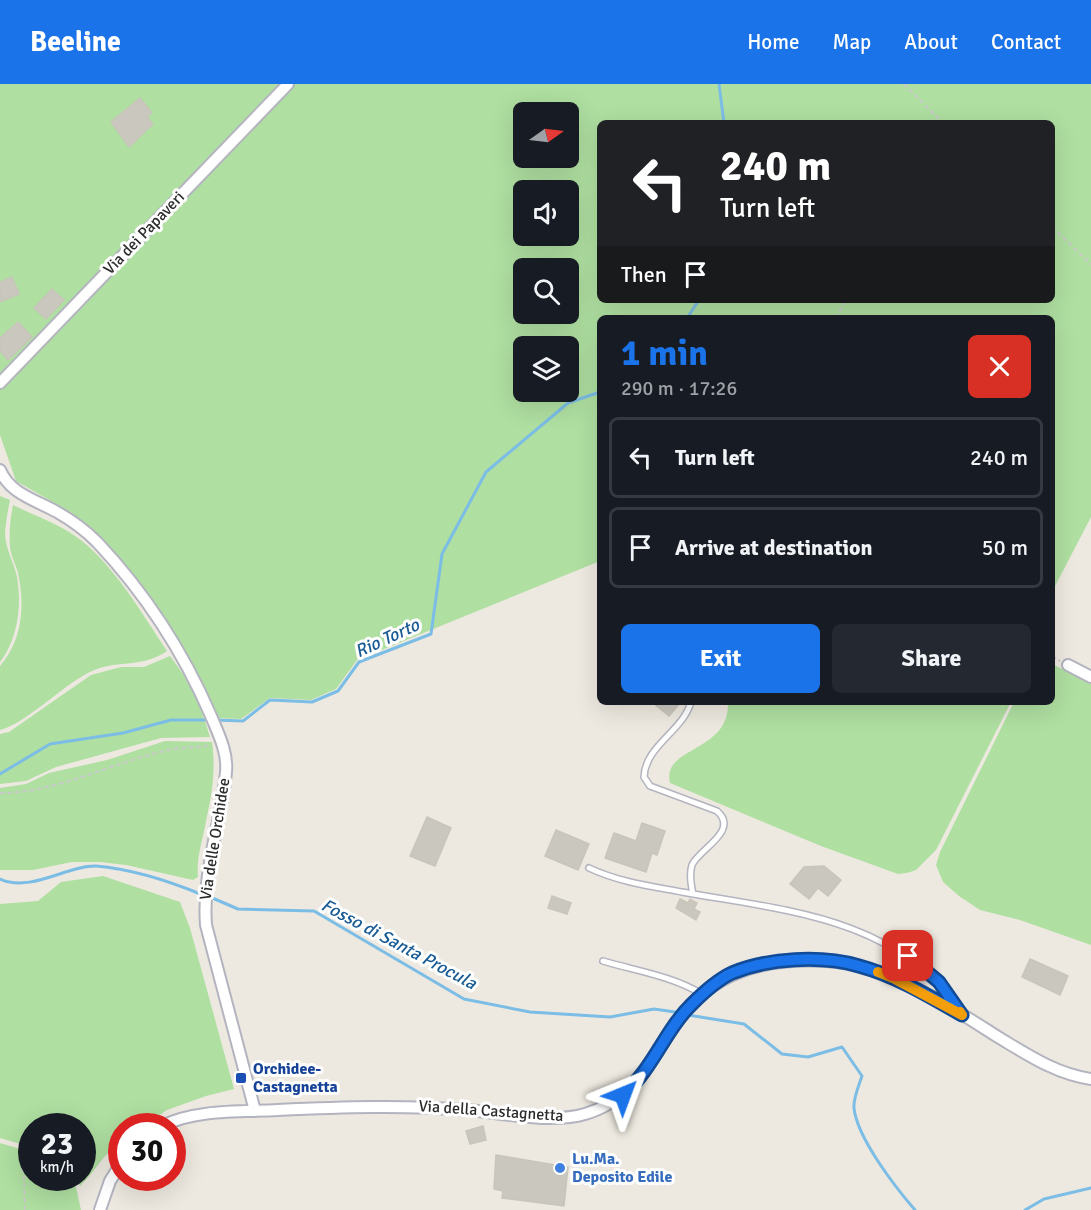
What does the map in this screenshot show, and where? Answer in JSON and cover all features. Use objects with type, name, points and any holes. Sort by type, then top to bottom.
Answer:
[{"type":"street","name":"Via dei Papaveri","points":[[0,383],[288,84]]},
{"type":"street","name":"Via delle Orchidee","points":[[0,470],[4,485],[67,517],[87,532],[105,551],[176,644],[221,741],[226,761],[226,774],[205,888],[205,918],[255,1111]]},
{"type":"street","points":[[1068,665],[1091,677]]},
{"type":"street","name":"Via della Castagnetta","points":[[186,1118],[255,1111],[403,1105],[551,1118],[580,1116],[602,1108],[628,1090],[650,1065],[691,1005],[725,977],[746,968],[825,961],[855,965],[895,979],[962,1015],[1044,1064],[1065,1073],[1091,1079]]},
{"type":"street","points":[[100,1210],[108,1187]]},
{"type":"lane","points":[[690,705],[685,716],[651,757],[644,777],[650,786],[717,811],[723,818],[724,827],[721,834],[693,863],[691,873],[693,894]]},
{"type":"lane","points":[[590,868],[622,881],[797,913],[883,942],[908,956],[934,977],[962,1015]]},
{"type":"lane","points":[[603,961],[675,980],[702,994]]},
{"type":"path","points":[[904,84],[940,120]]},
{"type":"path","points":[[1055,230],[1091,264]]},
{"type":"path","points":[[0,793],[43,787],[171,749],[195,748],[221,741]]},
{"type":"path","points":[[24,1191],[25,1210]]},
{"type":"green space","points":[[0,84],[1091,84],[1091,517],[1055,586],[1055,315],[597,315],[597,562],[357,660],[336,689],[311,700],[270,698],[241,719],[215,718],[189,659],[143,589],[105,542],[70,512],[16,481],[0,435]]},
{"type":"green space","points":[[0,496],[10,500],[5,538],[17,577],[19,610],[11,643],[0,662]]},
{"type":"green space","points":[[13,505],[61,527],[88,546],[114,573],[167,651],[147,660],[108,666],[88,673],[32,713],[0,730],[0,666],[13,647],[17,636],[22,602],[19,578],[10,547]]},
{"type":"green space","points":[[170,656],[194,694],[210,737],[161,738],[56,767],[26,781],[0,784],[0,734],[9,732],[91,675],[121,667],[144,667]]},
{"type":"green space","points":[[1055,665],[1091,683],[1091,945],[1020,920],[980,910],[943,882],[936,865],[940,852],[1013,705],[1055,705]]},
{"type":"green space","points":[[728,705],[1009,705],[936,850],[916,870],[898,874],[821,846],[670,783],[670,771],[676,762],[719,731],[726,719]]},
{"type":"green space","points":[[165,741],[212,742],[213,782],[199,856],[198,877],[193,880],[126,865],[100,862],[72,862],[33,870],[0,870],[0,788],[26,784],[49,773],[107,760]]},
{"type":"green space","points":[[103,876],[180,902],[190,928],[234,1089],[206,1096],[162,1113],[108,1113],[108,1153],[96,1168],[96,1113],[18,1113],[18,1143],[0,1138],[0,904],[38,901],[61,882]]},
{"type":"green space","points":[[0,1143],[18,1148],[18,1191],[77,1191],[81,1210],[0,1210]]},
{"type":"building","points":[[140,98],[152,113],[147,117],[153,124],[129,147],[111,122]]},
{"type":"building","points":[[12,277],[19,294],[0,302],[0,282]]},
{"type":"building","points":[[52,289],[64,300],[46,319],[34,308]]},
{"type":"building","points":[[18,322],[32,337],[8,360],[0,351],[0,338]]},
{"type":"building","points":[[656,705],[678,705],[669,716]]},
{"type":"building","points":[[427,817],[451,828],[435,866],[410,856]]},
{"type":"building","points":[[642,823],[665,831],[657,855],[652,853],[646,872],[605,858],[614,833],[636,841]]},
{"type":"building","points":[[556,830],[589,844],[578,870],[545,856]]},
{"type":"building","points":[[824,866],[841,880],[828,896],[818,888],[809,899],[790,884],[804,867]]},
{"type":"building","points":[[552,896],[571,903],[567,914],[548,908]]},
{"type":"building","points":[[680,899],[688,903],[690,899],[697,903],[694,909],[700,912],[696,920],[676,908]]},
{"type":"building","points":[[1030,959],[1068,976],[1060,995],[1022,977]]},
{"type":"building","points":[[483,1126],[486,1140],[470,1144],[466,1131]]},
{"type":"building","points":[[496,1155],[568,1167],[564,1206],[502,1198],[503,1191],[494,1189]]},
{"type":"waterway","name":"Rio Torto","points":[[719,84],[724,120]]},
{"type":"waterway","name":"Rio Torto","points":[[689,315],[697,303]]},
{"type":"waterway","name":"Rio Torto","points":[[215,720],[243,721],[270,700],[312,702],[338,691],[359,662],[431,634],[442,554],[486,472],[568,403],[597,393]]},
{"type":"waterway","name":"Rio Torto","points":[[0,774],[50,744],[123,733],[171,720],[209,720]]},
{"type":"waterway","name":"Fosso di Santa Procula","points":[[0,879],[24,883],[96,866],[151,876],[203,895]]},
{"type":"waterway","name":"Fosso di Santa Procula","points":[[210,897],[238,909],[314,911],[464,999],[530,1012],[610,1017],[654,1009],[682,1013]]},
{"type":"waterway","name":"Fosso di Santa Procula","points":[[688,1015],[744,1024],[782,1054],[808,1057],[842,1047],[862,1076],[854,1104],[862,1134],[888,1176],[915,1210]]},
{"type":"waterway","name":"Fosso di Santa Procula","points":[[1025,1210],[1044,1199],[1091,1188]]},
{"type":"slow traffic","points":[[878,972],[962,1015],[960,1012]]},
{"type":"place","name":"Orchidee- Castagnetta","points":[[241,1078]]},
{"type":"place","name":"Lu.Ma. Deposito Edile","points":[[560,1168]]},
{"type":"route","points":[[623,1095],[650,1065],[691,1005],[716,982],[732,973],[754,966],[805,961],[855,965],[895,979],[962,1015],[939,982],[908,956]]}]
